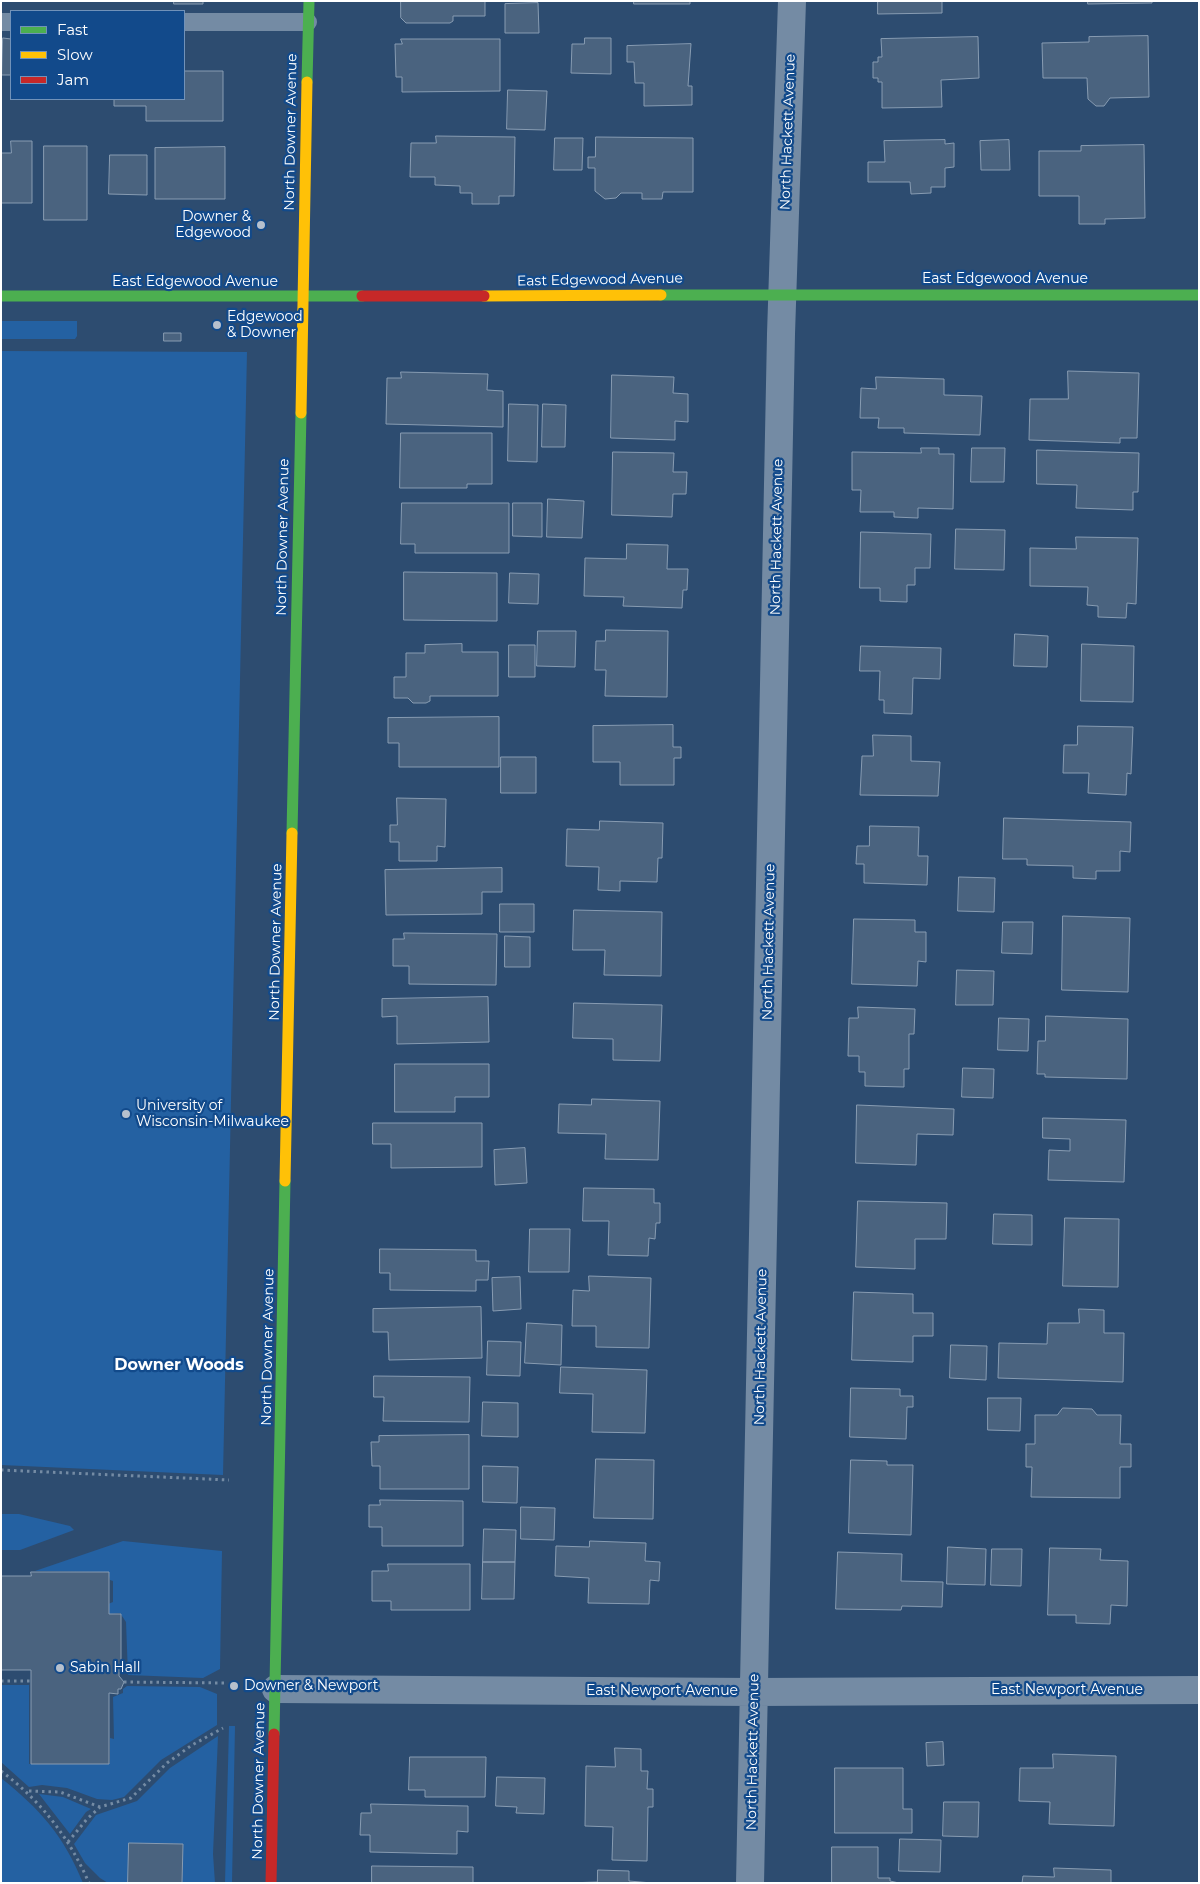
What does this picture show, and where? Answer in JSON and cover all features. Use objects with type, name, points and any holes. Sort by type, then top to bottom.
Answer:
[{"type":"street","name":"North Downer Avenue","points":[[271,1883],[309,1]]},
{"type":"street","name":"North Hackett Avenue","points":[[750,1883],[782,294],[792,1]]},
{"type":"street","name":"East Edgewood Avenue","points":[[1,296],[302,298],[782,294],[1199,295]]},
{"type":"street","name":"East Newport Avenue","points":[[276,1689],[754,1692],[1199,1690]]},
{"type":"lane","points":[[185,22],[308,22]]},
{"type":"path","points":[[1,1470],[229,1480]]},
{"type":"path","points":[[1,1681],[31,1681]]},
{"type":"path","points":[[124,1682],[224,1683]]},
{"type":"path","points":[[68,1842],[100,1807],[131,1798],[167,1763],[192,1745],[223,1728]]},
{"type":"path","points":[[1,1771],[28,1791],[68,1842],[89,1883]]},
{"type":"path","points":[[28,1791],[60,1792],[100,1807]]},
{"type":"shaded area","points":[[1,321],[77,321],[77,336],[75,339],[1,339]]},
{"type":"shaded area","name":"University of Wisconsin-Milwaukee","points":[[1,351],[247,352],[223,1475],[1,1465]]},
{"type":"shaded area","points":[[1,1514],[19,1514],[70,1526],[74,1530],[20,1550],[1,1550]]},
{"type":"shaded area","points":[[123,1541],[222,1551],[220,1669],[203,1678],[128,1675],[126,1622],[120,1613],[108,1614],[108,1604],[113,1602],[113,1581],[110,1580],[108,1572],[35,1571]]},
{"type":"shaded area","points":[[1,1685],[29,1685],[29,1764],[110,1763],[110,1738],[114,1739],[113,1697],[123,1693],[123,1689],[127,1686],[200,1687],[217,1694],[217,1725],[161,1760],[124,1797],[112,1800],[97,1799],[67,1788],[42,1785],[29,1787],[1,1762]]},
{"type":"shaded area","points":[[229,1726],[235,1726],[232,1883],[225,1883]]},
{"type":"shaded area","points":[[218,1736],[213,1854],[215,1883],[182,1883],[183,1844],[129,1843],[128,1883],[108,1883],[100,1878],[85,1863],[74,1844],[96,1815],[137,1801],[170,1768]]},
{"type":"shaded area","points":[[1,1778],[28,1801],[50,1824],[68,1851],[83,1883],[1,1883]]},
{"type":"shaded area","points":[[39,1794],[63,1797],[91,1809],[86,1812],[70,1834]]},
{"type":"building","points":[[174,1],[203,1],[203,4],[174,4]]},
{"type":"building","points":[[401,1],[485,1],[485,16],[453,16],[453,21],[450,23],[406,23],[401,18]]},
{"type":"building","points":[[634,1],[690,1],[690,4],[634,4]]},
{"type":"building","points":[[878,1],[942,1],[942,13],[878,14]]},
{"type":"building","points":[[1088,1],[1152,1],[1152,3],[1088,4]]},
{"type":"building","points":[[538,3],[539,33],[505,33],[505,4]]},
{"type":"building","points":[[1148,36],[1149,97],[1110,98],[1104,106],[1096,106],[1088,99],[1087,78],[1043,78],[1042,43],[1089,42],[1089,37]]},
{"type":"building","points":[[978,37],[979,78],[941,80],[942,107],[882,108],[882,82],[878,82],[878,78],[873,78],[873,62],[878,62],[878,57],[882,57],[881,39]]},
{"type":"building","points":[[3,38],[10,39],[10,75],[2,75]]},
{"type":"building","points":[[585,38],[611,38],[611,74],[571,73],[572,44],[584,44]]},
{"type":"building","points":[[401,39],[500,39],[500,91],[402,92],[402,77],[396,77],[395,44],[402,44]]},
{"type":"building","points":[[691,44],[688,86],[692,86],[692,105],[644,106],[644,83],[635,83],[634,62],[627,62],[627,46]]},
{"type":"building","points":[[185,71],[223,71],[223,121],[146,121],[146,106],[114,106],[114,100],[185,100]]},
{"type":"building","points":[[508,90],[547,91],[545,130],[507,129]]},
{"type":"building","points":[[436,136],[515,137],[514,196],[499,196],[499,204],[472,204],[472,193],[460,193],[460,186],[435,185],[435,177],[410,177],[411,143],[436,143]]},
{"type":"building","points":[[596,137],[693,138],[693,192],[663,192],[662,199],[642,199],[642,193],[621,193],[616,198],[605,199],[595,191],[595,168],[588,168],[588,157],[595,157]]},
{"type":"building","points":[[555,138],[583,138],[582,170],[554,170]]},
{"type":"building","points":[[945,140],[945,144],[954,143],[954,167],[945,168],[945,187],[931,187],[931,193],[911,194],[910,182],[868,182],[868,162],[885,162],[884,141]]},
{"type":"building","points":[[1009,140],[1010,170],[981,170],[980,141]]},
{"type":"building","points":[[11,141],[32,141],[32,203],[1,203],[1,153],[11,153]]},
{"type":"building","points":[[1144,145],[1145,218],[1105,219],[1105,224],[1079,224],[1079,196],[1039,196],[1039,151],[1081,151],[1081,146]]},
{"type":"building","points":[[44,146],[87,146],[87,220],[44,220]]},
{"type":"building","points":[[225,147],[225,199],[155,199],[155,148]]},
{"type":"building","points":[[110,155],[147,155],[147,195],[109,194]]},
{"type":"building","points":[[164,333],[181,333],[181,341],[164,341]]},
{"type":"building","points":[[1068,371],[1139,373],[1137,438],[1120,438],[1120,443],[1029,440],[1030,399],[1068,399]]},
{"type":"building","points":[[401,372],[488,374],[487,390],[503,391],[503,427],[386,424],[387,378],[401,378]]},
{"type":"building","points":[[612,375],[674,377],[673,393],[688,394],[688,422],[675,421],[675,440],[611,438]]},
{"type":"building","points":[[876,377],[944,379],[944,395],[982,396],[980,435],[904,433],[904,428],[878,428],[879,418],[860,418],[861,388],[876,389]]},
{"type":"building","points":[[509,404],[538,405],[537,462],[508,461]]},
{"type":"building","points":[[543,404],[566,405],[565,447],[542,447]]},
{"type":"building","points":[[401,433],[492,433],[492,484],[467,484],[467,488],[400,488]]},
{"type":"building","points":[[921,448],[939,448],[939,454],[954,454],[953,509],[918,508],[918,518],[894,517],[894,512],[860,512],[861,490],[852,490],[852,452],[921,453]]},
{"type":"building","points":[[972,448],[1005,448],[1004,482],[971,482]]},
{"type":"building","points":[[1037,450],[1139,453],[1138,492],[1133,492],[1133,510],[1076,508],[1077,485],[1037,484]]},
{"type":"building","points":[[613,452],[674,453],[673,472],[687,472],[686,494],[673,494],[672,517],[612,515]]},
{"type":"building","points":[[548,499],[584,501],[582,538],[547,537]]},
{"type":"building","points":[[402,503],[509,503],[509,553],[415,553],[415,544],[401,544]]},
{"type":"building","points":[[513,503],[542,503],[542,537],[513,536]]},
{"type":"building","points":[[956,529],[1005,530],[1004,570],[955,569]]},
{"type":"building","points":[[861,532],[931,534],[930,568],[915,568],[915,585],[907,585],[907,602],[880,601],[880,588],[860,588]]},
{"type":"building","points":[[1076,537],[1138,538],[1136,604],[1127,603],[1126,618],[1098,617],[1098,606],[1087,605],[1088,587],[1030,586],[1030,548],[1076,549]]},
{"type":"building","points":[[627,544],[668,545],[667,569],[688,569],[687,590],[683,590],[682,608],[623,606],[624,597],[584,596],[585,558],[626,559]]},
{"type":"building","points":[[404,572],[497,573],[497,621],[404,620]]},
{"type":"building","points":[[510,573],[539,574],[538,604],[509,603]]},
{"type":"building","points":[[606,630],[668,631],[667,697],[605,696],[606,670],[595,670],[596,641],[605,641]]},
{"type":"building","points":[[538,631],[576,631],[575,667],[537,666]]},
{"type":"building","points":[[1015,634],[1048,636],[1047,667],[1014,666]]},
{"type":"building","points":[[462,644],[462,652],[498,652],[498,696],[430,696],[430,701],[426,703],[413,703],[408,698],[394,698],[394,677],[406,677],[406,653],[425,653],[425,645]]},
{"type":"building","points":[[1082,644],[1134,646],[1133,702],[1081,701]]},
{"type":"building","points":[[509,645],[535,645],[535,677],[509,677]]},
{"type":"building","points":[[861,646],[941,648],[940,679],[913,678],[912,714],[884,713],[884,700],[879,700],[880,671],[860,671]]},
{"type":"building","points":[[499,717],[499,767],[399,767],[399,743],[388,743],[388,718]]},
{"type":"building","points":[[673,725],[673,747],[681,747],[681,758],[674,758],[674,785],[620,785],[620,762],[593,762],[593,726]]},
{"type":"building","points":[[1078,726],[1133,727],[1131,774],[1127,773],[1126,795],[1088,793],[1089,773],[1063,773],[1064,745],[1077,745]]},
{"type":"building","points":[[873,735],[911,736],[911,761],[940,762],[938,796],[860,795],[862,756],[873,756]]},
{"type":"building","points":[[501,757],[536,757],[536,793],[501,793]]},
{"type":"building","points":[[397,798],[446,799],[445,847],[437,846],[437,861],[399,861],[399,842],[390,842],[390,825],[397,825]]},
{"type":"building","points":[[1004,818],[1131,822],[1130,852],[1120,851],[1120,871],[1096,871],[1096,879],[1073,878],[1073,866],[1027,865],[1027,859],[1003,859]]},
{"type":"building","points":[[600,821],[663,823],[662,858],[658,858],[657,882],[620,881],[620,891],[598,890],[599,867],[566,866],[567,829],[599,830]]},
{"type":"building","points":[[870,826],[919,827],[918,856],[928,856],[927,885],[864,883],[864,864],[856,864],[857,846],[869,846]]},
{"type":"building","points":[[502,868],[502,892],[482,892],[482,914],[386,915],[385,870]]},
{"type":"building","points":[[959,877],[995,878],[994,912],[958,911]]},
{"type":"building","points":[[500,904],[534,904],[534,932],[500,932]]},
{"type":"building","points":[[574,910],[662,912],[661,976],[604,975],[605,950],[573,950]]},
{"type":"building","points":[[1063,916],[1130,918],[1128,992],[1062,990]]},
{"type":"building","points":[[854,919],[915,920],[915,932],[926,932],[926,962],[918,961],[917,986],[852,984]]},
{"type":"building","points":[[1003,922],[1033,922],[1032,954],[1002,953]]},
{"type":"building","points":[[404,933],[497,934],[496,985],[409,984],[409,966],[393,966],[393,939],[404,939]]},
{"type":"building","points":[[505,936],[530,937],[530,967],[505,967]]},
{"type":"building","points":[[957,970],[994,971],[993,1005],[956,1005]]},
{"type":"building","points":[[488,997],[489,1042],[397,1044],[397,1016],[382,1017],[382,999]]},
{"type":"building","points":[[574,1003],[662,1005],[660,1061],[613,1060],[613,1039],[573,1038]]},
{"type":"building","points":[[858,1007],[915,1009],[914,1034],[909,1034],[909,1069],[904,1069],[904,1087],[865,1086],[865,1072],[859,1072],[859,1056],[848,1056],[849,1018],[858,1018]]},
{"type":"building","points":[[1046,1016],[1128,1019],[1127,1079],[1045,1077],[1045,1074],[1037,1074],[1038,1041],[1045,1041]]},
{"type":"building","points":[[999,1018],[1029,1019],[1028,1051],[998,1050]]},
{"type":"building","points":[[395,1064],[489,1064],[489,1097],[455,1097],[455,1112],[395,1112]]},
{"type":"building","points":[[963,1068],[994,1069],[993,1098],[962,1097]]},
{"type":"building","points":[[592,1099],[660,1101],[658,1160],[605,1159],[606,1134],[558,1133],[559,1104],[591,1105]]},
{"type":"building","points":[[857,1105],[954,1109],[953,1135],[917,1134],[916,1165],[856,1163]]},
{"type":"building","points":[[1043,1118],[1126,1120],[1124,1182],[1048,1180],[1049,1150],[1070,1151],[1070,1139],[1043,1138]]},
{"type":"building","points":[[373,1123],[482,1123],[482,1167],[391,1168],[391,1144],[373,1144]]},
{"type":"building","points":[[525,1148],[527,1183],[495,1185],[494,1150]]},
{"type":"building","points":[[584,1188],[654,1189],[654,1203],[660,1203],[660,1223],[656,1223],[655,1239],[649,1238],[648,1256],[608,1255],[609,1221],[583,1221]]},
{"type":"building","points":[[858,1201],[947,1203],[946,1239],[915,1239],[915,1269],[856,1267]]},
{"type":"building","points":[[994,1214],[1032,1215],[1032,1245],[993,1244]]},
{"type":"building","points":[[1065,1218],[1119,1219],[1118,1287],[1063,1286]]},
{"type":"building","points":[[530,1229],[570,1229],[569,1272],[529,1272]]},
{"type":"building","points":[[380,1249],[476,1250],[476,1261],[489,1261],[488,1280],[476,1280],[476,1291],[390,1290],[390,1273],[380,1273]]},
{"type":"building","points":[[589,1276],[651,1278],[649,1348],[596,1347],[596,1326],[572,1326],[573,1290],[589,1291]]},
{"type":"building","points":[[520,1277],[521,1309],[493,1311],[492,1278]]},
{"type":"building","points":[[854,1292],[913,1294],[913,1313],[933,1313],[933,1336],[913,1336],[913,1362],[852,1360]]},
{"type":"building","points":[[481,1307],[482,1358],[389,1360],[388,1332],[373,1332],[373,1309]]},
{"type":"building","points":[[1079,1309],[1104,1310],[1104,1333],[1124,1333],[1123,1382],[998,1378],[999,1343],[1047,1344],[1048,1323],[1079,1323]]},
{"type":"building","points":[[527,1323],[562,1325],[561,1365],[525,1363]]},
{"type":"building","points":[[488,1341],[521,1342],[520,1376],[487,1375]]},
{"type":"building","points":[[951,1345],[987,1346],[986,1380],[950,1378]]},
{"type":"building","points":[[561,1367],[647,1370],[645,1433],[592,1432],[593,1394],[560,1393]]},
{"type":"building","points":[[374,1376],[470,1377],[469,1422],[383,1421],[384,1397],[374,1397]]},
{"type":"building","points":[[851,1388],[900,1389],[900,1396],[913,1396],[913,1407],[907,1407],[906,1439],[850,1437]]},
{"type":"building","points":[[988,1398],[1021,1398],[1020,1431],[988,1430]]},
{"type":"building","points":[[483,1402],[518,1403],[518,1437],[482,1436]]},
{"type":"building","points":[[1063,1408],[1092,1409],[1097,1415],[1121,1415],[1120,1444],[1131,1444],[1131,1467],[1120,1467],[1120,1498],[1031,1497],[1032,1467],[1026,1467],[1026,1444],[1035,1444],[1035,1415],[1057,1415]]},
{"type":"building","points":[[469,1435],[469,1489],[380,1489],[380,1466],[372,1466],[371,1442],[379,1442],[379,1436]]},
{"type":"building","points":[[596,1459],[654,1460],[653,1519],[594,1518]]},
{"type":"building","points":[[851,1460],[887,1461],[887,1465],[913,1465],[911,1535],[849,1533]]},
{"type":"building","points":[[483,1466],[518,1467],[517,1503],[483,1502]]},
{"type":"building","points":[[380,1500],[463,1501],[463,1546],[382,1546],[382,1527],[369,1527],[369,1505],[380,1505]]},
{"type":"building","points":[[521,1507],[555,1508],[554,1540],[521,1539]]},
{"type":"building","points":[[484,1529],[516,1530],[515,1562],[483,1562]]},
{"type":"building","points":[[590,1541],[646,1543],[645,1561],[660,1562],[659,1581],[650,1580],[649,1604],[588,1603],[589,1578],[555,1576],[556,1546],[589,1547]]},
{"type":"building","points":[[948,1547],[986,1549],[985,1585],[947,1584]]},
{"type":"building","points":[[1050,1548],[1101,1549],[1100,1560],[1128,1561],[1127,1606],[1111,1605],[1110,1624],[1076,1623],[1076,1615],[1048,1615]]},
{"type":"building","points":[[992,1549],[1022,1549],[1021,1586],[991,1585]]},
{"type":"building","points":[[838,1552],[902,1554],[901,1581],[943,1582],[942,1607],[902,1606],[901,1610],[836,1609]]},
{"type":"building","points":[[483,1562],[515,1562],[514,1599],[482,1599]]},
{"type":"building","points":[[388,1564],[470,1564],[470,1610],[391,1610],[391,1601],[372,1601],[372,1571],[388,1571]]},
{"type":"building","name":"Sabin Hall","points":[[31,1572],[109,1572],[109,1614],[121,1614],[121,1669],[119,1668],[119,1676],[124,1682],[121,1689],[118,1689],[118,1694],[109,1693],[109,1764],[31,1764],[31,1670],[1,1670],[1,1576],[31,1576]]},
{"type":"building","points":[[943,1742],[944,1765],[927,1766],[926,1743]]},
{"type":"building","points":[[615,1748],[641,1749],[641,1771],[648,1771],[647,1789],[653,1789],[653,1807],[648,1807],[647,1861],[612,1860],[613,1827],[585,1826],[586,1766],[615,1767]]},
{"type":"building","points":[[1053,1754],[1116,1756],[1114,1826],[1049,1824],[1050,1802],[1019,1801],[1020,1768],[1053,1768]]},
{"type":"building","points":[[410,1757],[486,1757],[485,1797],[425,1797],[425,1790],[409,1790]]},
{"type":"building","points":[[835,1768],[903,1768],[903,1809],[912,1809],[912,1833],[835,1833]]},
{"type":"building","points":[[497,1777],[545,1778],[544,1814],[516,1813],[517,1807],[496,1806]]},
{"type":"building","points":[[944,1802],[979,1802],[978,1837],[943,1836]]},
{"type":"building","points":[[371,1804],[468,1806],[468,1832],[457,1831],[457,1854],[370,1852],[370,1835],[360,1835],[361,1813],[371,1813]]},
{"type":"building","points":[[900,1839],[941,1840],[940,1872],[899,1871]]},
{"type":"building","points":[[129,1843],[183,1844],[182,1883],[128,1883]]},
{"type":"building","points":[[832,1847],[878,1847],[878,1878],[890,1878],[890,1881],[899,1883],[832,1883]]},
{"type":"building","points":[[372,1866],[473,1867],[473,1883],[372,1883]]},
{"type":"building","points":[[1054,1868],[1111,1870],[1111,1883],[1022,1883],[1023,1876],[1054,1877]]},
{"type":"building","points":[[598,1870],[629,1871],[629,1881],[652,1883],[567,1883],[597,1882]]},
{"type":"traffic: fast","points":[[307,82],[309,1]]},
{"type":"traffic: fast","points":[[661,295],[1199,295]]},
{"type":"traffic: fast","points":[[1,296],[362,296]]},
{"type":"traffic: fast","points":[[292,833],[301,413]]},
{"type":"traffic: fast","points":[[274,1734],[285,1181]]},
{"type":"traffic: slow","points":[[301,413],[307,82]]},
{"type":"traffic: slow","points":[[484,296],[661,295]]},
{"type":"traffic: slow","points":[[285,1181],[292,833]]},
{"type":"traffic: jam","points":[[362,296],[484,296]]},
{"type":"traffic: jam","points":[[271,1883],[274,1734]]},
{"type":"place","name":"Downer & Edgewood","points":[[261,225]]},
{"type":"place","name":"Edgewood & Downer","points":[[217,325]]},
{"type":"place","name":"University of Wisconsin-Milwaukee","points":[[126,1114]]},
{"type":"place","name":"Sabin Hall","points":[[60,1668]]},
{"type":"place","name":"Downer & Newport","points":[[234,1686]]},
{"type":"district","name":"Downer Woods","points":[[179,1365]]}]
